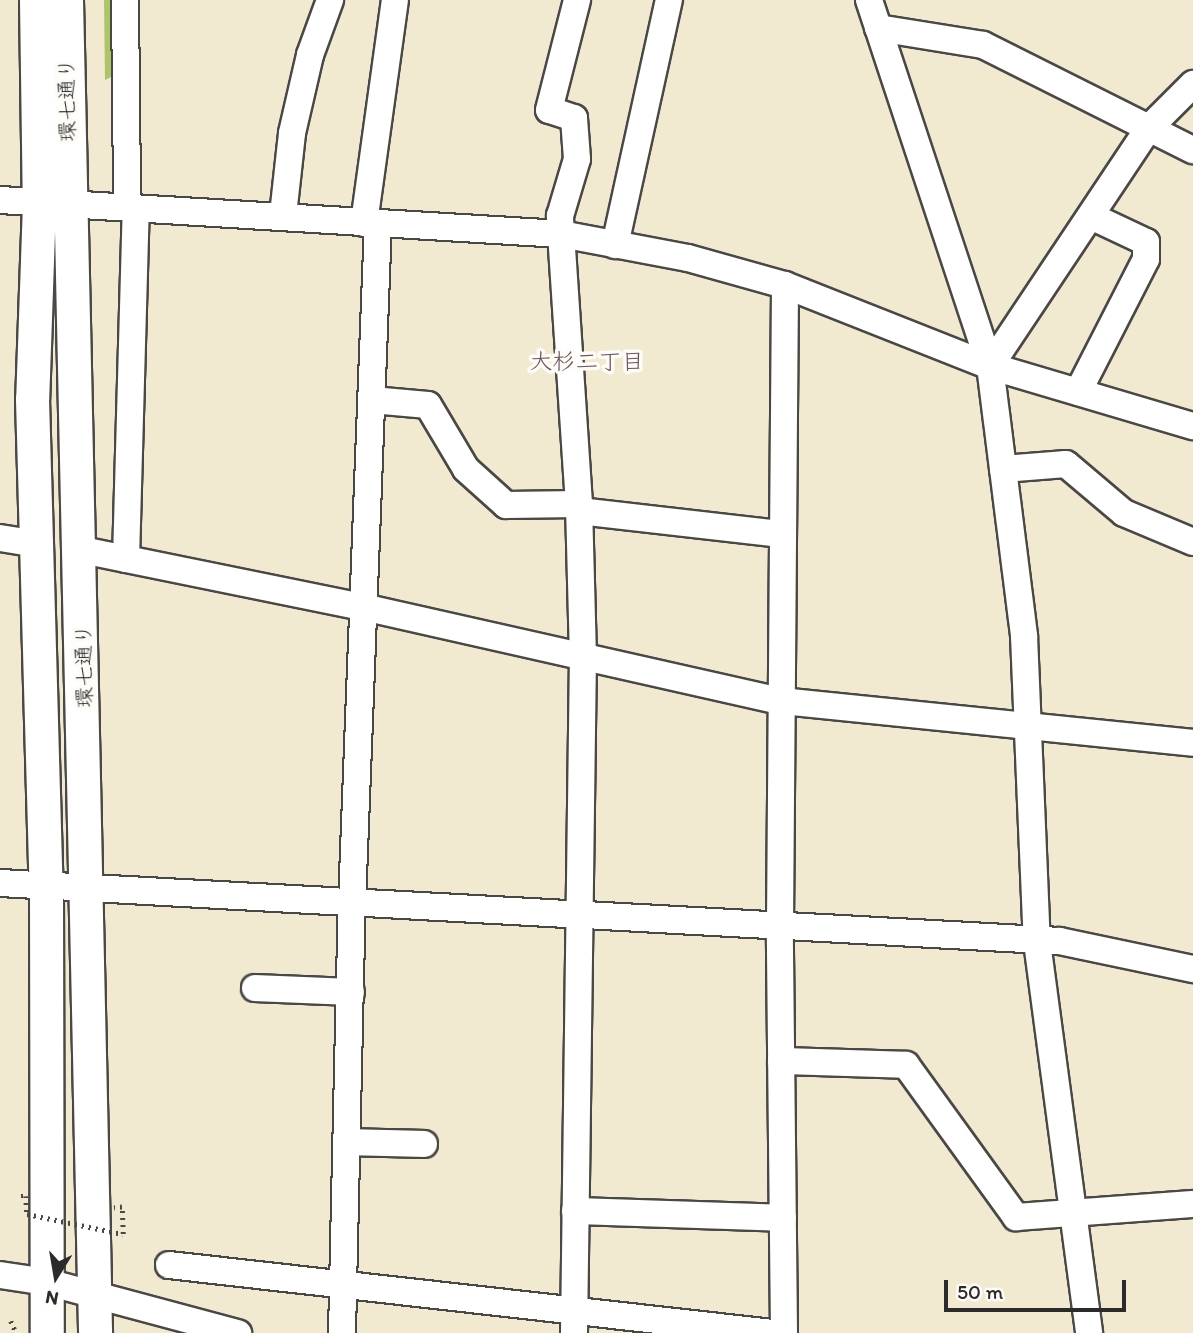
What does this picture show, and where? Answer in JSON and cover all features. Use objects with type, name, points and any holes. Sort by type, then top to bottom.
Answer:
[{"type":"main road","points":[[18,0],[44,203]]},
{"type":"main road","name":"環七通り","points":[[36,0],[52,105]]},
{"type":"main road","name":"環七通り","points":[[47,1333],[46,886],[32,399],[52,105],[66,0]]},
{"type":"main road","points":[[44,203],[89,0]]},
{"type":"main road","name":"環七通り","points":[[44,203],[78,390],[95,1333]]},
{"type":"street","points":[[125,0],[132,207],[126,559]]},
{"type":"street","points":[[283,215],[298,107],[310,55],[330,0]]},
{"type":"street","points":[[342,1333],[352,903],[372,400],[371,223],[395,0]]},
{"type":"street","points":[[574,1321],[577,911],[583,658],[579,508],[559,216],[577,159],[574,118],[549,110],[577,0]]},
{"type":"street","points":[[615,244],[669,0]]},
{"type":"street","points":[[869,0],[990,366],[1024,636],[1037,942],[1089,1333]]},
{"type":"street","points":[[878,28],[984,45],[1148,130],[1193,150]]},
{"type":"street","points":[[990,366],[1148,130],[1193,84]]},
{"type":"street","points":[[44,203],[283,215],[561,234],[688,258],[785,285],[990,366],[1193,426]]},
{"type":"street","points":[[1078,392],[1146,260],[1146,243],[1091,216]]},
{"type":"street","points":[[784,1333],[780,924],[785,285]]},
{"type":"street","points":[[372,400],[428,405],[466,469],[506,505],[579,508],[782,534]]},
{"type":"street","points":[[1003,469],[1066,464],[1124,513],[1193,542]]},
{"type":"street","points":[[0,538],[37,544]]},
{"type":"street","points":[[82,550],[363,607],[781,701],[1028,724],[1193,743]]},
{"type":"street","points":[[0,883],[352,903],[577,911],[1084,943],[1193,969]]},
{"type":"street","points":[[255,988],[351,992]]},
{"type":"street","points":[[781,1061],[906,1065],[1016,1217],[1193,1204]]},
{"type":"street","points":[[346,1142],[424,1144]]},
{"type":"street","points":[[575,1211],[783,1218]]},
{"type":"street","points":[[169,1265],[342,1283],[574,1321],[772,1333]]},
{"type":"street","points":[[0,1275],[47,1282],[238,1333]]},
{"type":"path","points":[[21,1196],[26,1196],[27,1214],[123,1234],[122,1207],[114,1208]]},
{"type":"path","points":[[11,1321],[16,1333]]},
{"type":"green space","points":[[104,0],[114,0],[111,77],[105,80]]},
{"type":"district","name":"大杉二丁目","points":[[587,361]]}]
